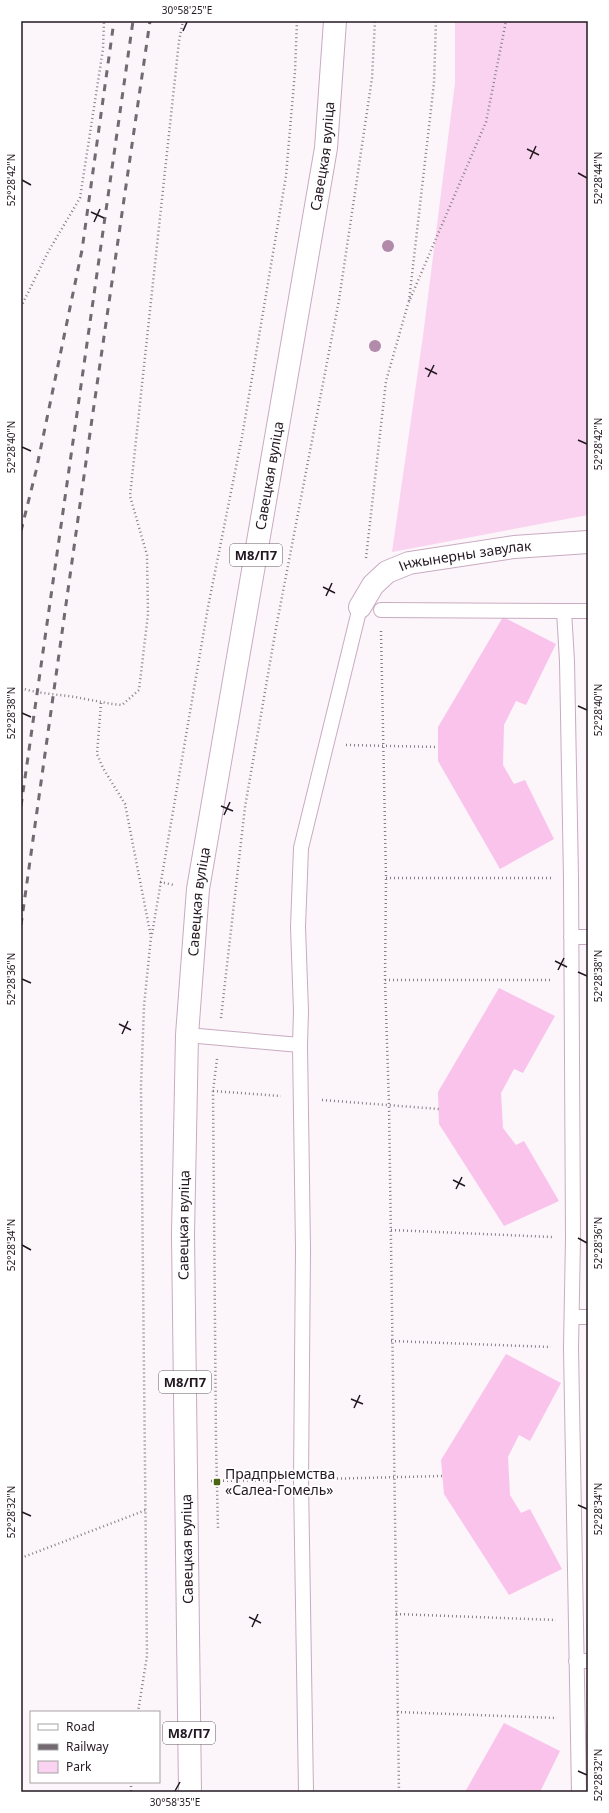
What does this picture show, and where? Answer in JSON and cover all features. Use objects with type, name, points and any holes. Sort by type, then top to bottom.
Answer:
[{"type":"main road","name":"Савецкая вуліца","points":[[190,1792],[183,1234],[187,1035],[198,889],[326,148],[335,21]]},
{"type":"main road","name":"Інжынерны завулак","points":[[371,608],[373,585],[387,572],[409,563],[514,547],[588,542]]},
{"type":"lane","points":[[306,1792],[301,1480],[303,1249],[302,1098],[298,927],[301,848],[326,744],[371,608],[588,611]]},
{"type":"lane","points":[[564,611],[567,661],[571,878],[573,1238],[571,1348],[575,1620],[582,1661],[578,1719],[579,1792]]},
{"type":"lane","points":[[571,937],[588,937]]},
{"type":"lane","points":[[187,1035],[300,1046]]},
{"type":"lane","points":[[572,1317],[588,1317]]},
{"type":"path","points":[[21,307],[48,252],[80,198],[104,49],[104,21]]},
{"type":"path","points":[[21,688],[37,693],[122,705],[139,690],[148,614],[148,555],[130,496],[179,41],[183,21]]},
{"type":"path","points":[[138,1711],[147,1656],[141,1086],[144,1006],[151,937],[208,608],[242,437],[286,176],[295,71],[297,21]]},
{"type":"path","points":[[218,1529],[213,1091],[245,807],[276,628],[339,300],[372,78],[375,21]]},
{"type":"path","points":[[408,304],[434,83],[436,21]]},
{"type":"path","points":[[366,560],[386,381],[408,304],[486,122],[506,21]]},
{"type":"path","points":[[382,639],[386,878],[385,980],[389,1105],[391,1341],[399,1792]]},
{"type":"path","points":[[101,703],[97,754],[103,768],[125,804],[151,937]]},
{"type":"path","points":[[326,744],[438,747]]},
{"type":"path","points":[[386,878],[571,878]]},
{"type":"path","points":[[385,980],[572,980]]},
{"type":"path","points":[[213,1091],[439,1109]]},
{"type":"path","points":[[391,1230],[573,1238]]},
{"type":"path","points":[[391,1341],[571,1348]]},
{"type":"path","points":[[217,1482],[442,1476]]},
{"type":"path","points":[[21,1558],[146,1510]]},
{"type":"path","points":[[396,1614],[575,1620]]},
{"type":"path","points":[[397,1712],[578,1719]]},
{"type":"green space","points":[[455,21],[588,21],[588,515],[392,552],[423,336],[455,83]]},
{"type":"building","points":[[503,617],[556,644],[526,705],[516,701],[504,725],[503,765],[514,784],[525,780],[554,839],[500,869],[438,761],[438,727]]},
{"type":"building","points":[[499,988],[555,1016],[523,1073],[514,1069],[501,1093],[503,1128],[516,1145],[524,1141],[559,1201],[504,1226],[439,1124],[438,1092]]},
{"type":"building","points":[[506,1354],[561,1383],[530,1441],[519,1435],[508,1457],[510,1495],[521,1513],[530,1509],[562,1569],[509,1595],[444,1494],[441,1460]]},
{"type":"building","points":[[504,1723],[560,1751],[540,1792],[465,1792]]},
{"type":"railway","points":[[21,531],[36,471],[82,250],[114,21]]},
{"type":"railway","points":[[21,806],[133,21]]},
{"type":"railway","points":[[21,925],[150,21]]},
{"type":"place","name":"Прадпрыемства «Салеа-Гомель»","points":[[217,1482]]}]
